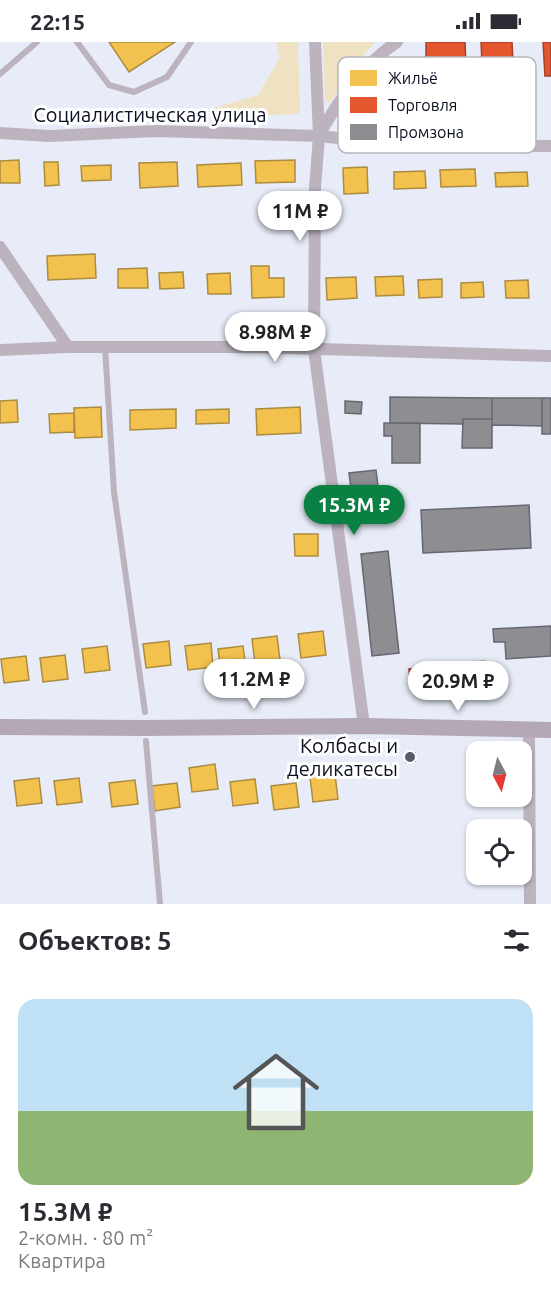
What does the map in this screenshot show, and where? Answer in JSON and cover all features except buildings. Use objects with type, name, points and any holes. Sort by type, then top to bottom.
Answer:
[{"type":"main road","points":[[0,727],[364,726],[551,730]]},
{"type":"street","points":[[315,42],[319,136],[315,188],[314,349],[364,726]]},
{"type":"street","points":[[378,57],[397,42]]},
{"type":"street","points":[[319,136],[338,102]]},
{"type":"street","name":"Социалистическая улица","points":[[0,133],[49,136],[156,130],[338,138]]},
{"type":"street","name":"Социалистическая улица","points":[[536,146],[551,146]]},
{"type":"street","points":[[0,247],[68,347]]},
{"type":"street","points":[[0,350],[24,351],[68,347],[254,347],[551,356]]},
{"type":"street","points":[[529,730],[530,904]]},
{"type":"lane","points":[[0,74],[37,42]]},
{"type":"lane","points":[[76,42],[109,85],[134,92],[167,76],[191,42]]},
{"type":"lane","points":[[105,347],[114,492],[145,712]]},
{"type":"lane","points":[[146,741],[160,904]]},
{"type":"shaded area","points":[[276,42],[298,42],[300,112],[214,118],[212,112],[214,108],[258,95],[280,57]]},
{"type":"shaded area","points":[[323,42],[375,42],[362,57],[338,57],[338,91],[330,103],[325,101]]},
{"type":"place","name":"Колбасы и деликатесы","points":[[410,757]]}]
